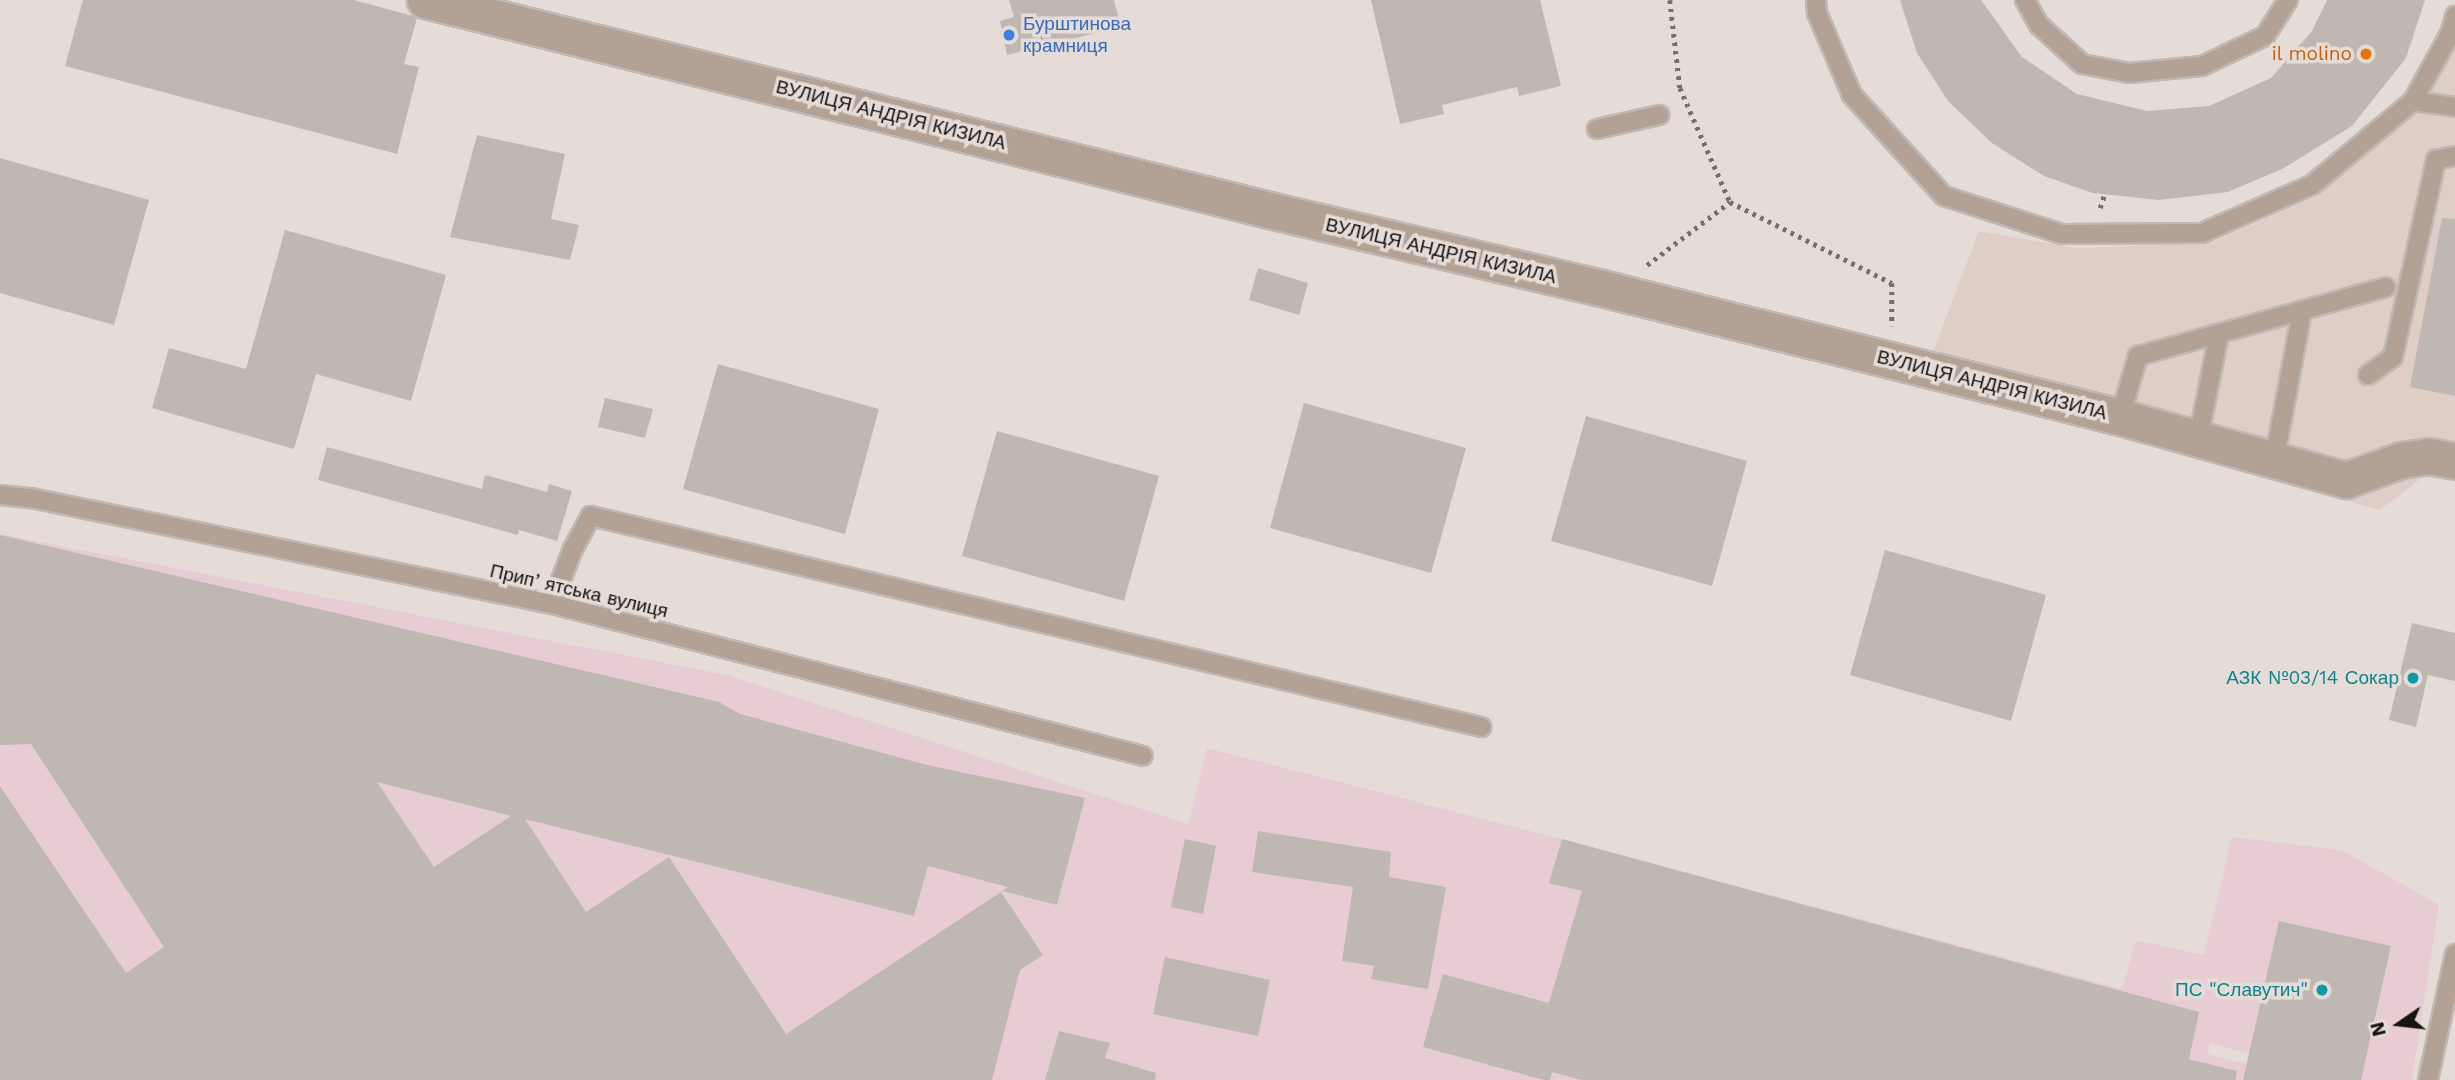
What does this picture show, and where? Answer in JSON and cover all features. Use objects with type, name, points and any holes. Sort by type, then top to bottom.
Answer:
[{"type":"street","name":"ВУЛИЦЯ АНДРІЯ КИЗИЛА","points":[[425,0],[1269,210],[1613,290],[2120,417],[2346,480],[2401,460],[2428,456],[2455,461]]},
{"type":"lane","points":[[1816,0],[1816,13],[1852,95],[1944,196],[2062,234],[2202,233],[2312,185],[2413,101],[2450,34],[2455,16]]},
{"type":"lane","points":[[2025,0],[2039,25],[2082,64],[2129,73],[2202,66],[2265,36],[2288,0]]},
{"type":"lane","points":[[2413,101],[2455,107]]},
{"type":"lane","points":[[1597,129],[1659,115]]},
{"type":"lane","points":[[2368,375],[2393,357],[2436,160],[2455,156]]},
{"type":"lane","points":[[2120,417],[2138,356],[2386,287]]},
{"type":"lane","points":[[2274,462],[2302,311]]},
{"type":"lane","points":[[2198,440],[2219,334]]},
{"type":"lane","name":"Припʼятська вулиця","points":[[0,495],[31,498],[552,604],[1143,756]]},
{"type":"lane","points":[[552,604],[572,551],[591,516],[1481,727]]},
{"type":"lane","points":[[2428,1080],[2455,954]]},
{"type":"path","points":[[1670,0],[1680,89],[1730,202],[1892,283],[1892,360]]},
{"type":"path","points":[[1613,290],[1730,202]]},
{"type":"shaded area","points":[[2455,45],[2455,478],[2428,473],[2380,510],[1923,378],[1979,231],[2075,248],[2211,243],[2317,196],[2416,114]]},
{"type":"shaded area","points":[[0,534],[727,675],[1188,824],[1207,748],[1562,839],[2122,989],[2136,940],[2204,955],[2232,837],[2342,850],[2439,905],[2412,1080],[2341,1080],[2210,1043],[2207,1054],[2308,1080],[0,1080]]},
{"type":"building","points":[[83,0],[354,0],[413,16],[417,18],[404,64],[419,67],[397,154],[65,66]]},
{"type":"building","points":[[1009,0],[1114,0],[1121,27],[1007,55],[1000,21],[1014,17]]},
{"type":"building","points":[[1371,0],[1540,0],[1561,86],[1519,96],[1517,87],[1442,105],[1444,114],[1400,124]]},
{"type":"building","points":[[1900,0],[1981,0],[2022,57],[2077,94],[2147,111],[2209,106],[2271,78],[2312,31],[2327,0],[2425,0],[2406,58],[2352,126],[2284,168],[2228,192],[2159,200],[2093,193],[2044,176],[1992,143],[1948,101],[1917,53]]},
{"type":"building","points":[[477,135],[565,154],[551,219],[579,225],[570,260],[450,237]]},
{"type":"building","points":[[0,158],[149,200],[114,325],[0,293]]},
{"type":"building","points":[[2442,218],[2455,219],[2455,396],[2410,387]]},
{"type":"building","points":[[285,230],[446,275],[411,401],[316,374],[294,449],[152,408],[169,348],[246,369]]},
{"type":"building","points":[[1258,268],[1308,283],[1299,315],[1249,300]]},
{"type":"building","points":[[718,364],[879,409],[845,534],[683,489]]},
{"type":"building","points":[[605,398],[653,409],[645,438],[598,427]]},
{"type":"building","points":[[1304,403],[1466,448],[1431,573],[1270,528]]},
{"type":"building","points":[[1586,416],[1747,461],[1712,586],[1551,541]]},
{"type":"building","points":[[997,431],[1159,476],[1124,601],[962,556]]},
{"type":"building","points":[[327,447],[482,489],[485,475],[547,492],[549,484],[572,491],[557,541],[519,530],[518,535],[318,480]]},
{"type":"building","points":[[0,535],[719,702],[740,714],[927,765],[1085,798],[1057,905],[1002,891],[1008,887],[928,866],[914,916],[525,819],[586,912],[669,857],[786,1034],[1001,892],[1043,955],[1020,970],[992,1080],[0,1080],[0,786],[126,973],[164,947],[31,744],[0,745]],"holes":[[[377,782],[511,816],[434,867]]]},
{"type":"building","points":[[1885,550],[2046,595],[2011,721],[1850,675]]},
{"type":"building","name":"АЗК №03/14 Сокар","points":[[2412,623],[2455,633],[2455,681],[2428,675],[2416,727],[2389,720]]},
{"type":"building","points":[[1258,831],[1391,852],[1389,877],[1446,887],[1428,989],[1371,979],[1374,966],[1342,961],[1353,887],[1252,872]]},
{"type":"building","points":[[1185,839],[1216,846],[1203,914],[1171,907]]},
{"type":"building","points":[[1562,839],[2199,1012],[2189,1059],[2237,1071],[2236,1080],[1581,1080],[1552,1072],[1550,1080],[1544,1080],[1423,1047],[1443,974],[1549,1003],[1582,891],[1549,883]]},
{"type":"building","name":"ПС \"Славутич\"","points":[[2279,921],[2391,946],[2361,1080],[2243,1080]]},
{"type":"building","points":[[1165,957],[1270,980],[1258,1036],[1153,1014]]},
{"type":"building","points":[[1059,1031],[1110,1043],[1105,1058],[1156,1073],[1155,1080],[1045,1080]]},
{"type":"place","name":"Бурштинова крамниця","points":[[1009,35]]},
{"type":"place","name":"il molino","points":[[2366,54]]},
{"type":"place","name":"АЗК №03/14 Сокар","points":[[2413,678]]},
{"type":"place","name":"ПС \"Славутич\"","points":[[2322,990]]}]
